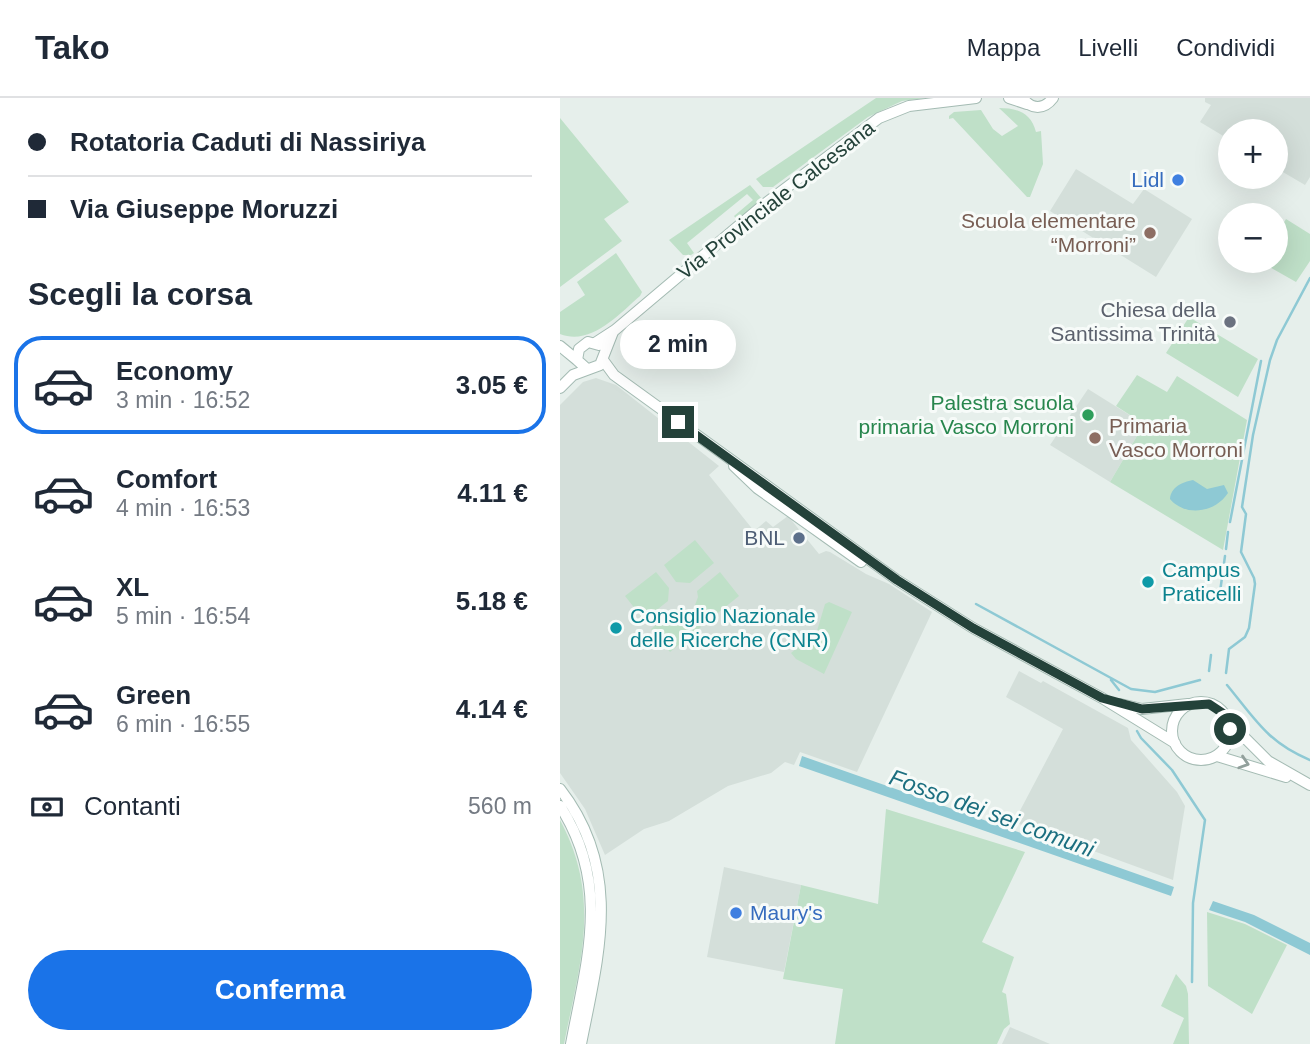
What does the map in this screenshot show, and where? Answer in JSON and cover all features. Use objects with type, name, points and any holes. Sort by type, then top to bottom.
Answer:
[{"type":"main road","name":"Via Provinciale Calcesana","points":[[580,347],[586,343],[594,343],[615,330],[755,212],[880,117],[917,104],[976,98]]},
{"type":"main road","points":[[1010,98],[1041,107],[1053,98]]},
{"type":"main road","points":[[560,388],[573,375],[597,363],[615,330]]},
{"type":"main road","points":[[594,343],[600,346],[597,363]]},
{"type":"main road","points":[[560,345],[580,347],[573,375]]},
{"type":"main road","points":[[560,345],[578,360],[597,363],[614,375],[729,459],[744,477],[854,558],[897,580],[973,628],[1102,698],[1175,743],[1183,754],[1193,759],[1205,760],[1217,756],[1229,741],[1228,722]]},
{"type":"main road","points":[[1102,698],[1142,709],[1195,703],[1214,705],[1256,752],[1299,781]]},
{"type":"main road","points":[[1175,743],[1172,730],[1176,718],[1182,710],[1195,703]]},
{"type":"main road","points":[[1217,756],[1310,785]]},
{"type":"main road","points":[[560,789],[587,836],[596,863],[602,897],[600,942],[581,1044]]},
{"type":"main road","points":[[560,806],[581,847],[589,875],[592,910],[590,943],[570,1044]]},
{"type":"shaded area","points":[[1205,98],[1310,98],[1310,177],[1305,185],[1288,175],[1288,119],[1218,119],[1218,133],[1200,122],[1211,105],[1205,102]]},
{"type":"shaded area","points":[[1076,169],[1133,204],[1144,189],[1192,219],[1156,277],[1050,211]]},
{"type":"shaded area","points":[[596,378],[616,385],[719,466],[709,475],[754,531],[766,521],[773,527],[788,516],[819,554],[830,552],[866,574],[889,584],[932,612],[857,772],[800,752],[794,765],[785,762],[771,773],[728,786],[669,821],[644,829],[605,855],[585,809],[560,773],[560,405],[583,382]]},
{"type":"shaded area","name":"Primaria Vasco Morroni","points":[[1088,389],[1144,424],[1110,482],[1050,445]]},
{"type":"shaded area","points":[[1019,671],[1041,683],[1043,681],[1128,728],[1131,740],[1177,792],[1185,806],[1173,880],[1014,822],[1063,729],[1006,697]]},
{"type":"shaded area","points":[[724,867],[801,885],[784,972],[707,957]]},
{"type":"shaded area","points":[[1010,1027],[1050,1044],[1002,1044]]},
{"type":"green space","points":[[876,98],[925,98],[902,101],[868,117],[773,187],[763,187],[756,179]]},
{"type":"green space","points":[[999,108],[1022,113],[1031,120],[1036,132],[1041,131],[1043,164],[1030,197],[1027,197],[953,118],[949,119],[954,112],[981,110],[993,129],[1002,136],[1018,126]]},
{"type":"green space","points":[[560,118],[629,202],[604,219],[622,241],[560,287]]},
{"type":"green space","points":[[750,185],[762,199],[737,220],[734,216],[753,200],[747,194],[687,243],[694,253],[683,255],[669,240]]},
{"type":"green space","points":[[1288,220],[1310,234],[1310,261],[1296,282],[1280,273],[1288,273]]},
{"type":"green space","points":[[616,253],[642,292],[640,296],[613,320],[593,332],[571,337],[560,334],[560,312],[585,295],[577,282]]},
{"type":"green space","points":[[1189,317],[1258,359],[1238,397],[1166,353]]},
{"type":"green space","points":[[1137,375],[1167,392],[1177,376],[1247,420],[1223,550],[1110,482],[1144,424],[1116,406]]},
{"type":"green space","points":[[695,540],[714,563],[690,583],[676,582],[664,565]]},
{"type":"green space","points":[[656,572],[669,588],[668,601],[644,620],[625,596]]},
{"type":"green space","points":[[720,572],[739,596],[709,620],[695,605],[697,591]]},
{"type":"green space","points":[[829,602],[852,612],[824,674],[796,659],[791,653],[817,631],[825,604]]},
{"type":"green space","points":[[674,609],[687,611],[701,627],[670,652],[651,629]]},
{"type":"green space","points":[[886,809],[1025,852],[982,942],[1014,957],[1002,992],[1006,994],[1010,1024],[1004,1029],[997,1044],[835,1044],[843,989],[783,979],[801,885],[878,904]]},
{"type":"green space","points":[[560,820],[573,849],[581,877],[584,904],[581,958],[564,1044],[560,1044]]},
{"type":"green space","points":[[1207,912],[1245,924],[1287,945],[1252,1014],[1208,986]]},
{"type":"green space","points":[[1176,974],[1186,986],[1188,994],[1189,1044],[1173,1044],[1184,1018],[1161,1006]]},
{"type":"water","points":[[1193,480],[1207,489],[1224,485],[1228,493],[1216,505],[1200,510],[1176,505],[1170,499],[1172,491]]},
{"type":"water","points":[[802,756],[1174,887],[1171,896],[799,766]]},
{"type":"water","points":[[1213,901],[1254,915],[1310,943],[1310,955],[1245,922],[1209,910]]},
{"type":"waterway","points":[[1226,673],[1229,649],[1245,637],[1249,628],[1255,584],[1241,552],[1246,514],[1242,507],[1253,435],[1277,340],[1310,278]]},
{"type":"waterway","points":[[1230,522],[1261,361]]},
{"type":"waterway","points":[[1226,549],[1228,532]]},
{"type":"waterway","points":[[1220,592],[1225,556]]},
{"type":"waterway","points":[[976,604],[1131,689],[1155,692],[1200,680]]},
{"type":"waterway","points":[[1209,671],[1211,655]]},
{"type":"waterway","points":[[1111,680],[1119,690]]},
{"type":"waterway","points":[[1227,685],[1273,738],[1310,760]]},
{"type":"waterway","points":[[1137,731],[1172,770],[1205,820],[1193,903],[1192,982]]},
{"type":"place","name":"Lidl","points":[[1178,180]]},
{"type":"place","name":"Scuola elementare “Morroni”","points":[[1150,233]]},
{"type":"place","name":"Chiesa della Santissima Trinità","points":[[1230,322]]},
{"type":"place","name":"Palestra scuola primaria Vasco Morroni","points":[[1088,415]]},
{"type":"place","name":"Primaria Vasco Morroni","points":[[1095,438]]},
{"type":"place","name":"BNL","points":[[799,538]]},
{"type":"place","name":"Campus Praticelli","points":[[1148,582]]},
{"type":"place","name":"Consiglio Nazionale delle Ricerche (CNR)","points":[[616,628]]},
{"type":"place","name":"Maury's","points":[[736,913]]},
{"type":"route","points":[[678,422],[897,580],[973,628],[1102,698],[1142,709],[1209,704],[1224,714],[1230,729]]},
{"type":"water label","name":"Fosso dei sei comuni","points":[[992,813]]}]
